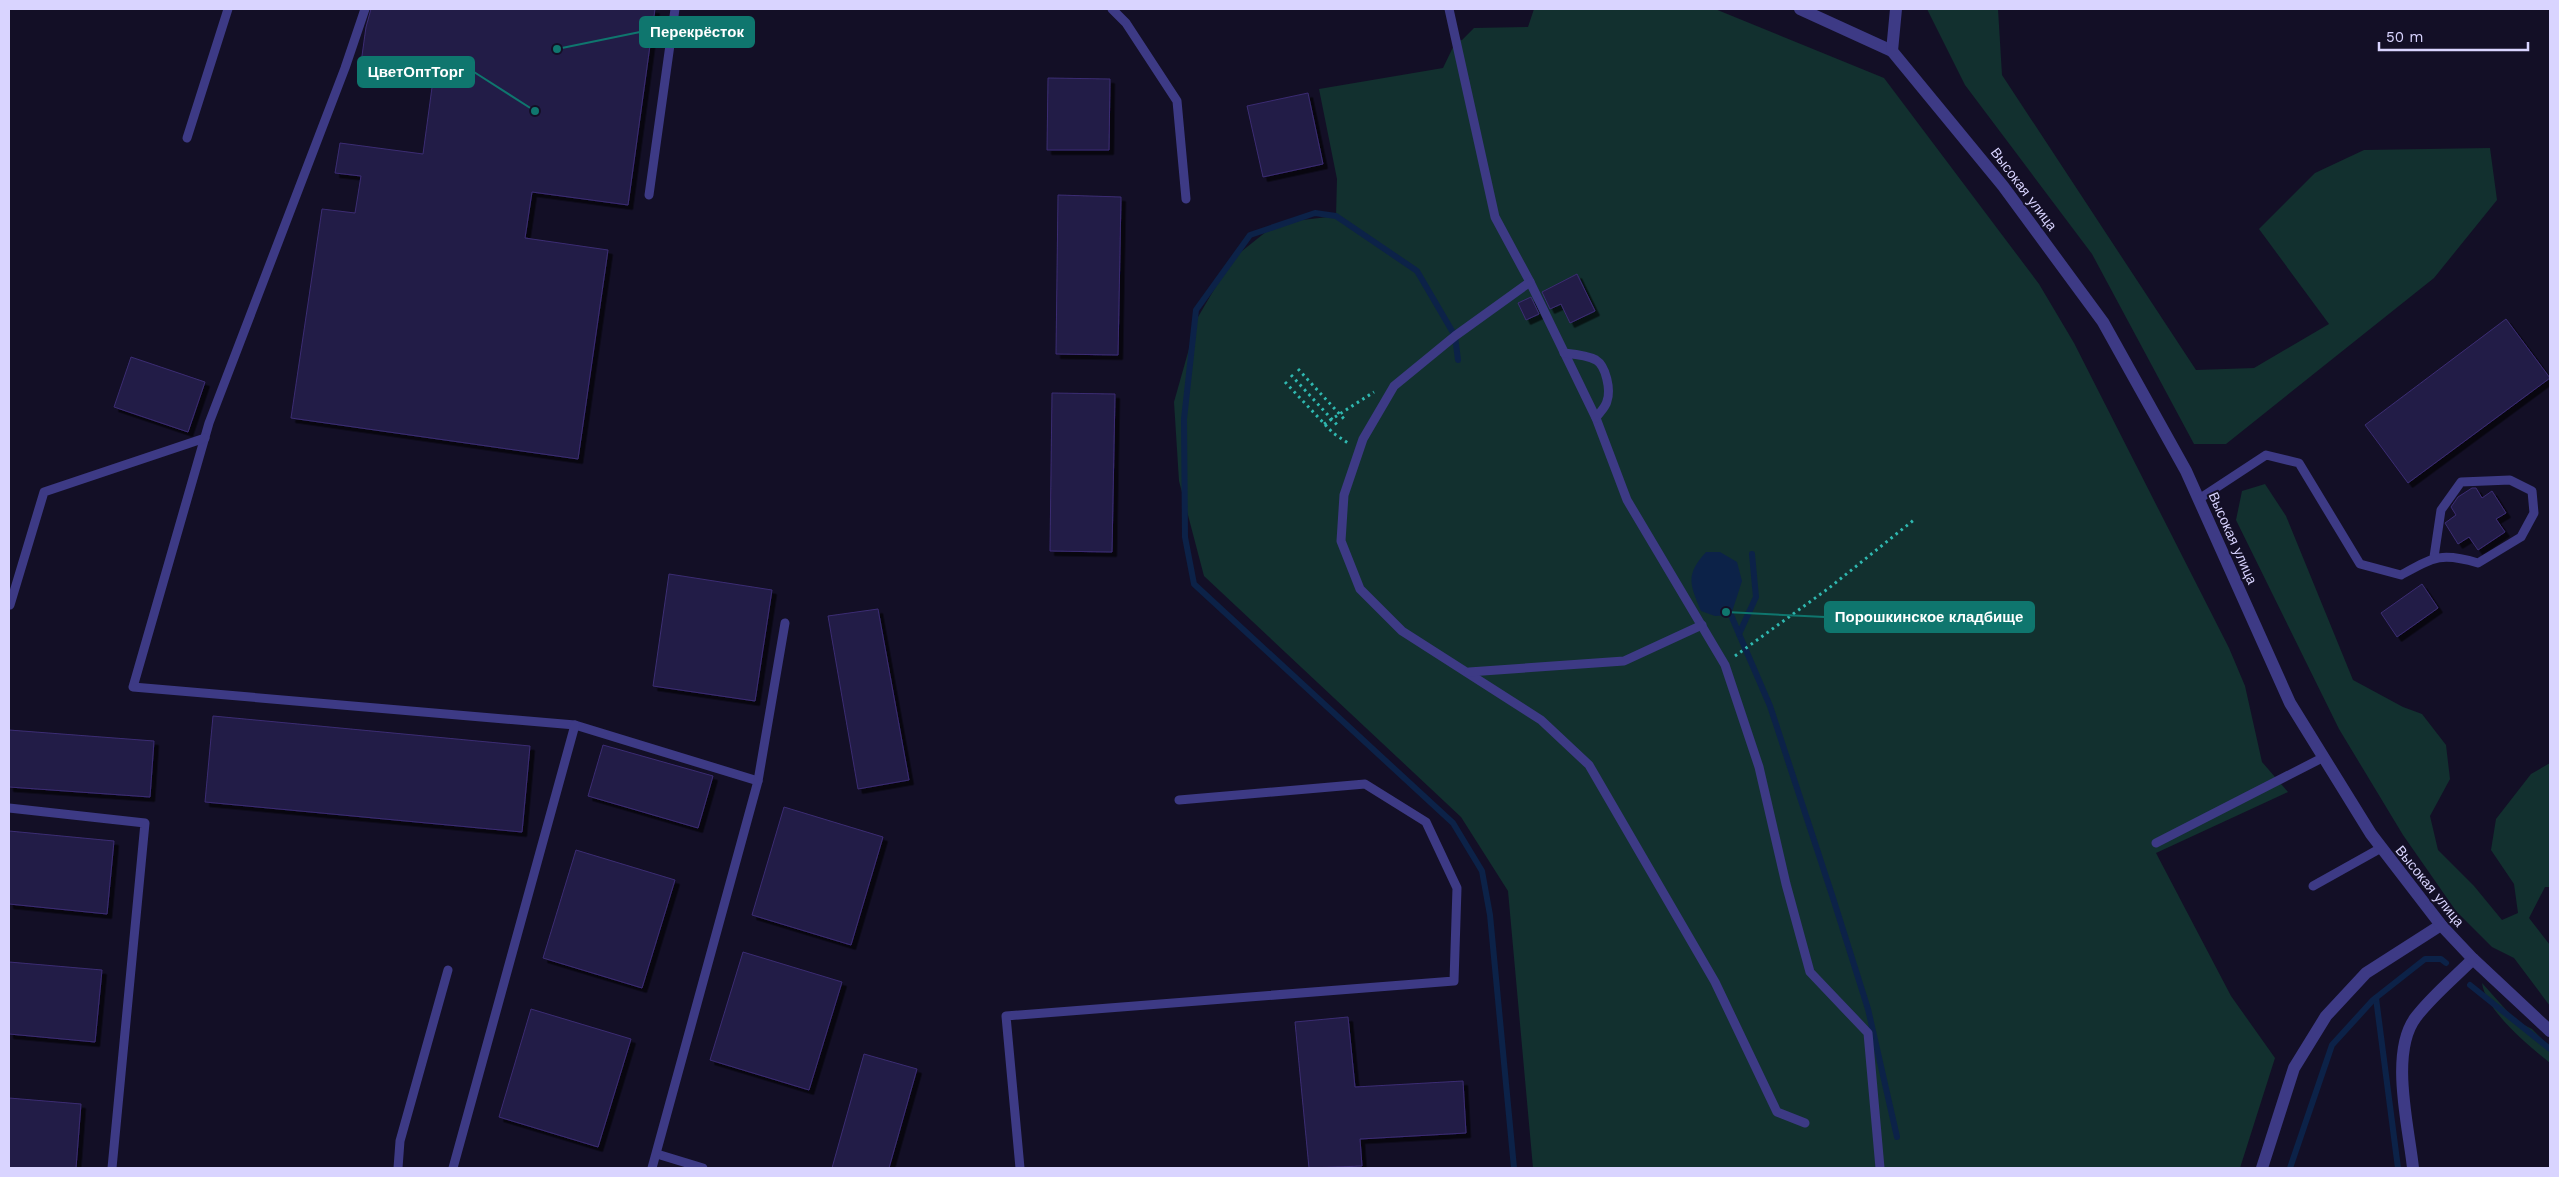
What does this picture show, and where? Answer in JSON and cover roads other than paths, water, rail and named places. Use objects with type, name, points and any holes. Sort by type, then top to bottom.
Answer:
[{"type":"street","points":[[1800,9],[1892,51],[1896,9]]},
{"type":"street","name":"Высокая улица","points":[[1892,51],[2003,186],[2103,322],[2186,471],[2290,703],[2381,848],[2441,925],[2473,959],[2550,1031]]},
{"type":"street","points":[[2262,1168],[2294,1068],[2326,1016],[2366,973],[2441,925]]},
{"type":"street","points":[[2413,1168],[2401,1076],[2405,1046],[2415,1018],[2473,959]]},
{"type":"lane","points":[[188,138],[228,9]]},
{"type":"lane","points":[[365,9],[205,438],[133,687],[575,725],[758,781]]},
{"type":"lane","points":[[649,195],[675,9]]},
{"type":"lane","points":[[1112,9],[1126,23],[1176,101],[1186,199]]},
{"type":"lane","points":[[1449,9],[1495,217],[1530,282],[1596,418],[1627,500],[1725,665],[1759,767],[1786,884],[1810,972],[1868,1033],[1880,1168]]},
{"type":"lane","points":[[1530,282],[1455,336],[1394,386],[1363,439],[1344,494],[1341,541],[1360,589],[1402,631],[1542,720],[1589,765],[1715,982],[1777,1112],[1805,1123]]},
{"type":"lane","points":[[1564,353],[1592,358],[1603,368],[1607,382],[1607,401],[1596,418]]},
{"type":"lane","points":[[10,606],[44,492],[205,438]]},
{"type":"lane","points":[[2199,499],[2266,455],[2299,463],[2360,564],[2401,575],[2434,557],[2457,556],[2478,563],[2521,537],[2534,513],[2532,491],[2510,480],[2461,482],[2441,510],[2434,557]]},
{"type":"lane","points":[[652,1168],[758,781],[785,623]]},
{"type":"lane","points":[[1469,672],[1624,661],[1702,625]]},
{"type":"lane","points":[[453,1168],[575,725]]},
{"type":"lane","points":[[2156,843],[2324,757]]},
{"type":"lane","points":[[1020,1168],[1006,1016],[1454,981],[1457,888],[1426,822],[1365,784],[1179,800]]},
{"type":"lane","points":[[9,808],[145,824],[112,1168]]},
{"type":"lane","points":[[2314,886],[2381,848]]},
{"type":"lane","points":[[398,1168],[400,1141],[448,970]]},
{"type":"lane","points":[[657,1154],[703,1168]]},
{"type":"water","points":[[1706,552],[1720,552],[1737,562],[1742,581],[1731,615],[1715,616],[1701,611],[1697,602],[1692,587],[1692,574],[1699,560]]},
{"type":"waterway","points":[[1458,360],[1455,336],[1417,271],[1336,216],[1315,213],[1250,235],[1196,310],[1184,419],[1185,537],[1194,584],[1453,823],[1482,871],[1490,915],[1514,1168]]},
{"type":"waterway","points":[[1752,554],[1756,597],[1739,634],[1770,706],[1868,1009],[1897,1137]]},
{"type":"waterway","points":[[1731,615],[1739,634]]},
{"type":"waterway","points":[[2290,1168],[2332,1045],[2373,1000],[2425,959],[2441,959],[2446,963]]},
{"type":"waterway","points":[[2470,985],[2550,1049]]},
{"type":"waterway","points":[[2376,998],[2398,1168]]},
{"type":"place","name":"Перекрёсток","points":[[557,49]]},
{"type":"place","name":"ЦветОптТорг","points":[[535,111]]},
{"type":"place","name":"Порошкинское кладбище","points":[[1726,612]]}]
